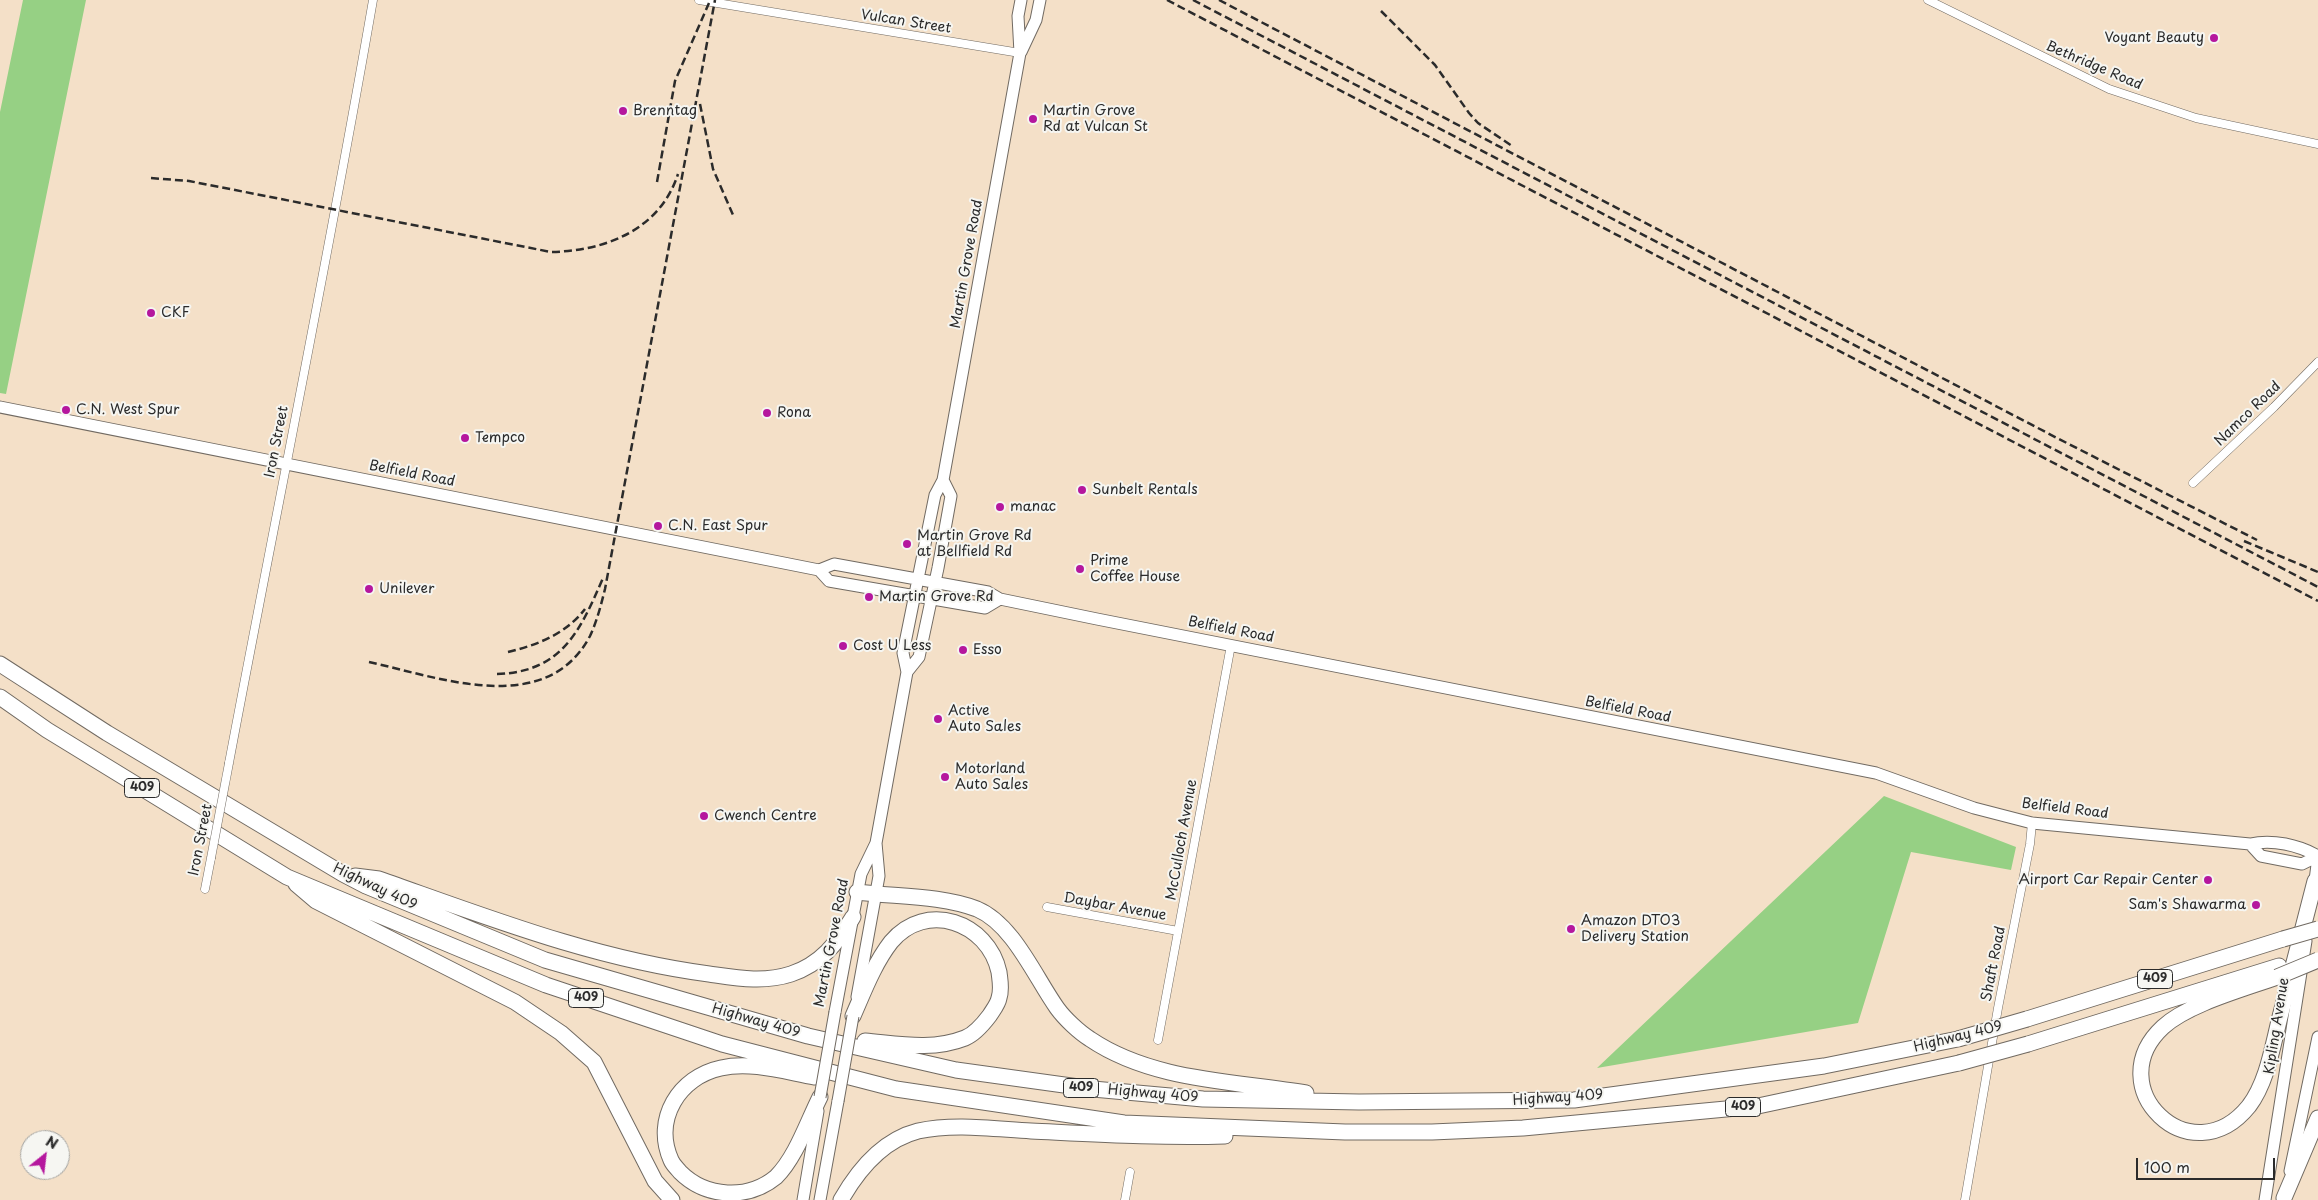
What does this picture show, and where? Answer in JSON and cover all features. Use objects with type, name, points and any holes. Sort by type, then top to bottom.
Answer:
[{"type":"highway","name":"Highway 409","points":[[0,664],[107,733],[343,874],[545,960],[808,1036],[956,1070],[1093,1090],[1202,1099],[1359,1102],[1574,1100],[1824,1066],[1958,1039],[2318,929]]},
{"type":"highway","name":"Highway 409","points":[[0,697],[47,730],[287,877],[324,890],[546,985],[722,1044],[896,1089],[1124,1123],[1345,1132],[1432,1132],[1523,1128],[1758,1106],[1959,1064],[2278,972],[2318,956]]},
{"type":"highway","points":[[343,874],[378,879],[550,939],[674,969],[758,981],[789,974],[814,963],[832,948],[853,917]]},
{"type":"highway","points":[[287,877],[316,901],[515,1002],[562,1033],[594,1062],[655,1181],[672,1200]]},
{"type":"highway","points":[[2315,881],[2272,1050],[2256,1095],[2235,1120],[2213,1131],[2188,1133],[2170,1126],[2154,1112],[2142,1089],[2141,1068],[2148,1044],[2164,1026],[2188,1011],[2278,972],[2318,960]]},
{"type":"highway","points":[[857,892],[951,902],[977,909],[993,918],[1005,930],[1058,1010],[1089,1038],[1116,1054],[1144,1065],[1183,1075],[1359,1102]]},
{"type":"highway","points":[[808,1036],[916,1047],[942,1046],[968,1037],[986,1021],[999,1000],[1001,985],[997,964],[987,945],[973,930],[952,921],[934,920],[917,924],[901,932],[892,942],[875,968],[853,1016]]},
{"type":"highway","points":[[820,1097],[782,1169],[763,1187],[735,1195],[706,1191],[686,1178],[671,1162],[666,1144],[665,1124],[672,1101],[685,1085],[702,1073],[723,1067],[748,1066],[896,1089]]},
{"type":"highway","points":[[2284,1199],[2318,1118]]},
{"type":"highway","points":[[841,1200],[856,1176],[874,1155],[896,1140],[917,1132],[942,1128],[986,1128],[1203,1137],[1345,1132]]},
{"type":"main road","name":"Martin Grove Road","points":[[820,1200],[879,876],[876,843],[907,672],[903,652],[935,495],[943,480],[1020,54],[1018,16],[1021,0]]},
{"type":"main road","name":"Martin Grove Road","points":[[1020,54],[1036,20],[1040,0]]},
{"type":"main road","name":"Belfield Road","points":[[0,407],[819,570],[834,564],[988,592],[1000,599],[1876,773],[1974,808],[2032,823],[2250,844],[2265,840],[2305,849],[2318,857]]},
{"type":"main road","name":"Martin Grove Road","points":[[907,672],[919,657],[932,600],[951,496],[943,480]]},
{"type":"main road","name":"Belfield Road","points":[[819,570],[829,581],[932,600],[985,608],[1000,599]]},
{"type":"main road","name":"Martin Grove Road","points":[[803,1200],[860,874],[876,843]]},
{"type":"main road","name":"Kipling Avenue","points":[[2265,1200],[2318,857]]},
{"type":"main road","points":[[2284,1199],[2318,1037]]},
{"type":"street","name":"Iron Street","points":[[205,889],[285,464],[337,210],[373,0]]},
{"type":"street","name":"Vulcan Street","points":[[699,0],[1020,54]]},
{"type":"street","name":"Bethridge Road","points":[[1928,0],[2109,89],[2196,118],[2318,144]]},
{"type":"street","name":"Namco Road","points":[[2193,483],[2268,413],[2318,362]]},
{"type":"street","name":"McCulloch Avenue","points":[[1158,1040],[1231,645]]},
{"type":"street","name":"Shaft Road","points":[[1965,1200],[1998,1008],[2030,844],[2032,823]]},
{"type":"street","name":"Daybar Avenue","points":[[1047,907],[1178,931]]},
{"type":"street","points":[[1125,1200],[1130,1172]]},
{"type":"green space","points":[[23,0],[86,0],[6,394],[0,393],[0,112]]},
{"type":"green space","points":[[1884,796],[2016,847],[2011,870],[1911,852],[1858,1023],[1597,1068]]},
{"type":"railway","points":[[369,662],[458,682],[489,686],[519,685],[547,677],[571,662],[590,636],[605,589],[715,0]]},
{"type":"railway","points":[[1167,0],[2318,601]]},
{"type":"railway","points":[[1193,0],[2318,587]]},
{"type":"railway","points":[[1219,0],[2057,438],[2257,540]]},
{"type":"railway","points":[[657,182],[675,81],[709,3]]},
{"type":"railway","points":[[1381,11],[1435,65],[1478,123],[1512,146]]},
{"type":"railway","points":[[700,104],[713,169],[733,215]]},
{"type":"railway","points":[[151,178],[189,181],[551,252],[591,247],[610,242],[628,234],[658,210],[670,193],[678,174]]},
{"type":"railway","points":[[2244,541],[2318,572]]},
{"type":"railway","points":[[497,674],[538,666],[553,657],[566,645],[576,631],[586,615],[603,578]]},
{"type":"railway","points":[[508,652],[530,646],[560,632],[585,609]]},
{"type":"place","name":"Voyant Beauty","points":[[2214,38]]},
{"type":"place","name":"Brenntag","points":[[623,111]]},
{"type":"place","name":"Martin Grove Rd at Vulcan St","points":[[1033,119]]},
{"type":"place","name":"CKF","points":[[151,313]]},
{"type":"place","name":"C.N. West Spur","points":[[66,410]]},
{"type":"place","name":"Rona","points":[[767,413]]},
{"type":"place","name":"Tempco","points":[[465,438]]},
{"type":"place","name":"Sunbelt Rentals","points":[[1082,490]]},
{"type":"place","name":"manac","points":[[1000,507]]},
{"type":"place","name":"C.N. East Spur","points":[[658,526]]},
{"type":"place","name":"Martin Grove Rd at Bellfield Rd","points":[[907,544]]},
{"type":"place","name":"Prime Coffee House","points":[[1080,569]]},
{"type":"place","name":"Unilever","points":[[369,589]]},
{"type":"place","name":"Martin Grove Rd","points":[[869,597]]},
{"type":"place","name":"Cost U Less","points":[[843,646]]},
{"type":"place","name":"Esso","points":[[963,650]]},
{"type":"place","name":"Active Auto Sales","points":[[938,719]]},
{"type":"place","name":"Motorland Auto Sales","points":[[945,777]]},
{"type":"place","name":"Cwench Centre","points":[[704,816]]},
{"type":"place","name":"Airport Car Repair Center","points":[[2208,880]]},
{"type":"place","name":"Sam's Shawarma","points":[[2256,905]]},
{"type":"place","name":"Amazon DTO3 Delivery Station","points":[[1571,929]]}]
